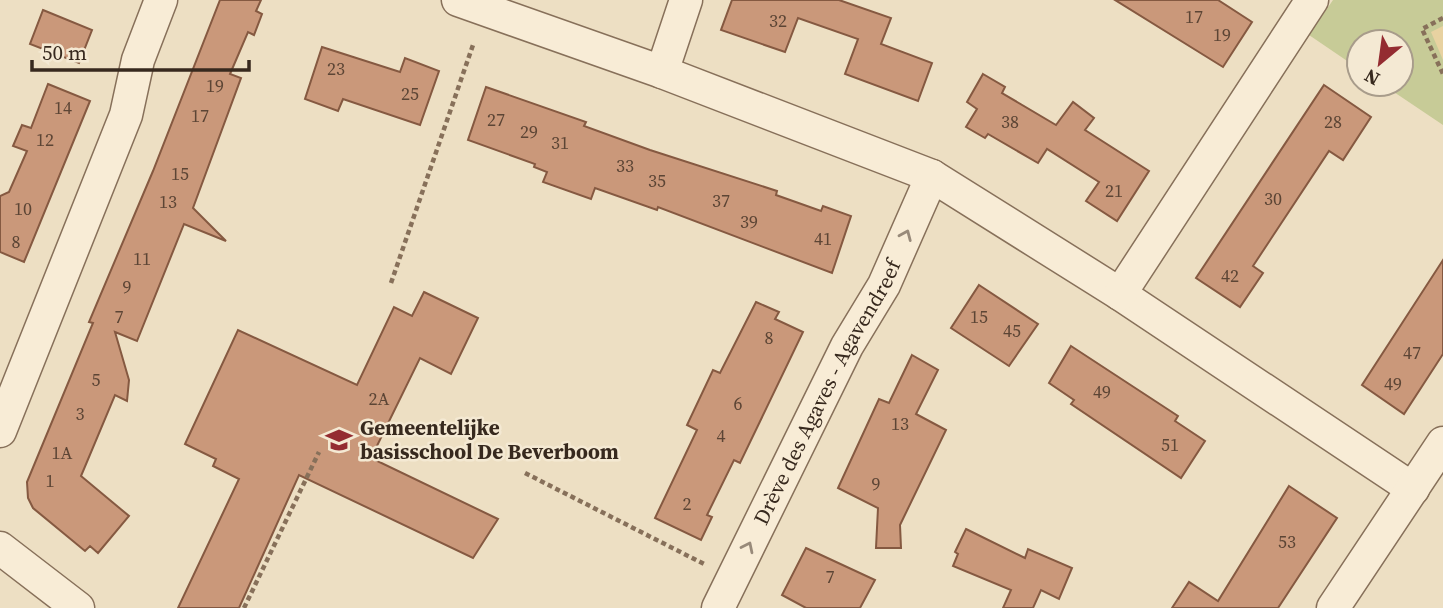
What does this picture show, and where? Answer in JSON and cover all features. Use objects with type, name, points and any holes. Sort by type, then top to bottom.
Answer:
[{"type":"street","points":[[0,431],[126,115],[138,60],[161,0]]},
{"type":"street","points":[[458,0],[662,72],[932,176],[1120,294],[1413,489]]},
{"type":"street","points":[[662,72],[686,0]]},
{"type":"street","points":[[1120,294],[1312,0]]},
{"type":"street","name":"Drève des Agaves - Agavendreef","points":[[718,608],[847,346],[884,285],[932,176]]},
{"type":"street","points":[[1333,608],[1443,443]]},
{"type":"street","points":[[0,548],[78,608]]},
{"type":"path","points":[[1443,18],[1422,29],[1443,74]]},
{"type":"path","points":[[391,283],[474,43]]},
{"type":"path","points":[[244,608],[319,452]]},
{"type":"path","points":[[525,474],[716,570]]},
{"type":"green space","points":[[1333,0],[1443,0],[1443,125],[1403,98],[1415,98],[1415,28],[1345,28],[1345,59],[1309,35]]},
{"type":"sand","points":[[1443,26],[1443,60],[1431,32]]},
{"type":"building","points":[[220,0],[261,0],[256,11],[262,14],[254,35],[248,32],[230,74],[241,78],[193,208],[226,241],[184,224],[137,341],[115,332],[129,380],[127,401],[115,395],[81,476],[129,516],[98,553],[90,546],[85,551],[33,508],[28,498],[27,482],[93,323],[89,322],[153,171]]},
{"type":"building","points":[[732,0],[839,0],[891,18],[881,44],[932,63],[918,101],[845,74],[858,39],[798,18],[785,52],[721,30]]},
{"type":"building","points":[[1115,0],[1218,0],[1252,22],[1223,67]]},
{"type":"building","points":[[43,10],[92,30],[79,63],[30,44]]},
{"type":"building","points":[[322,47],[400,72],[405,58],[439,71],[420,125],[343,99],[338,111],[305,99]]},
{"type":"building","points":[[983,74],[1005,87],[1002,93],[1056,125],[1073,102],[1094,118],[1085,130],[1149,171],[1117,221],[1086,201],[1099,182],[1047,149],[1038,163],[988,134],[985,138],[966,127],[977,109],[967,102]]},
{"type":"building","points":[[48,84],[90,101],[24,262],[0,252],[0,196],[9,192],[27,151],[13,146],[22,125],[31,128]]},
{"type":"building","points":[[1324,85],[1371,117],[1343,160],[1329,151],[1253,266],[1263,273],[1240,307],[1196,278]]},
{"type":"building","points":[[486,87],[586,122],[584,126],[650,150],[777,191],[776,195],[821,211],[823,206],[851,216],[832,273],[658,207],[657,210],[595,188],[591,199],[543,182],[547,172],[534,167],[535,164],[468,140]]},
{"type":"building","points":[[1443,260],[1443,354],[1404,414],[1362,385]]},
{"type":"building","points":[[979,285],[1038,324],[1009,366],[951,328]]},
{"type":"building","points":[[424,292],[478,318],[451,374],[420,358],[371,458],[498,519],[473,558],[299,475],[239,608],[178,608],[239,479],[213,466],[216,459],[185,444],[238,330],[357,385],[394,307],[412,316]]},
{"type":"building","points":[[756,302],[779,312],[775,319],[803,332],[740,463],[734,460],[707,515],[712,517],[701,540],[655,518],[697,430],[687,425],[713,370],[720,373]]},
{"type":"building","points":[[1071,346],[1178,416],[1175,421],[1205,441],[1181,478],[1071,404],[1074,400],[1049,383]]},
{"type":"building","points":[[912,355],[938,370],[916,414],[946,430],[900,525],[901,548],[876,548],[878,508],[838,488],[879,399],[889,403]]},
{"type":"building","points":[[1289,486],[1337,518],[1278,608],[1172,608],[1189,582],[1218,601]]},
{"type":"building","points":[[966,529],[1025,558],[1028,549],[1072,568],[1059,599],[1041,590],[1033,608],[1003,608],[1011,590],[953,566],[958,554],[955,552]]},
{"type":"building","points":[[806,548],[875,580],[860,608],[806,608],[782,595]]},
{"type":"place","name":"Gemeentelijke basisschool De Beverboom","points":[[339,440]]}]
